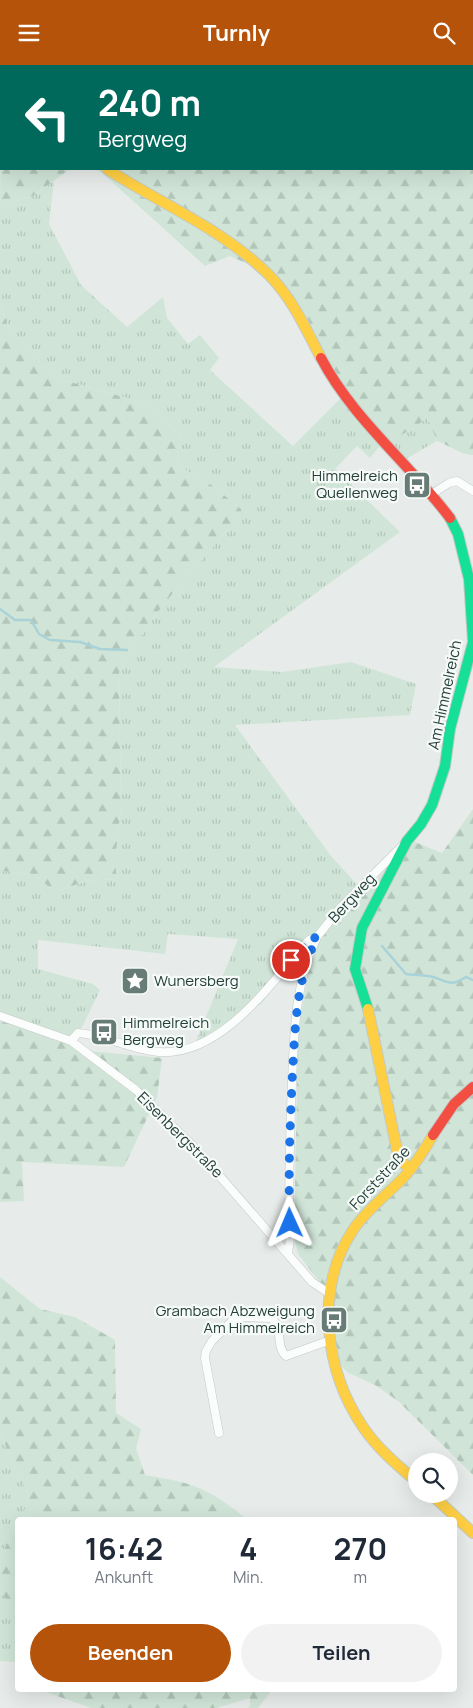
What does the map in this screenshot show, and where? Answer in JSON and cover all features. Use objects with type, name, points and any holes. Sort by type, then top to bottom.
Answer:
[{"type":"street","name":"Am Himmelreich","points":[[109,170],[135,187],[212,229],[270,275],[296,310],[324,364],[352,407],[432,494],[450,517],[458,534],[468,579],[473,642],[467,671],[450,729],[445,765],[439,787],[421,825],[407,841],[362,928],[355,969],[372,1020],[397,1151],[403,1163],[410,1169]]},
{"type":"street","points":[[432,494],[449,483],[457,481],[473,491]]},
{"type":"street","name":"Bergweg","points":[[71,1041],[78,1033],[160,1052],[194,1047],[231,1025],[274,981],[309,940],[317,937],[342,907],[407,841]]},
{"type":"street","points":[[288,1254],[290,1238],[290,1130],[297,1003],[309,953],[317,937]]},
{"type":"street","name":"Eisenbergstraße","points":[[0,1016],[71,1041],[136,1090],[174,1126],[247,1205],[312,1282],[330,1294]]},
{"type":"street","name":"Forststraße","points":[[408,1474],[378,1446],[363,1428],[341,1384],[328,1341],[330,1294],[347,1241],[363,1216],[410,1169],[447,1114],[465,1093],[473,1087]]},
{"type":"street","points":[[218,1433],[205,1358],[212,1341],[229,1323],[242,1317],[271,1318],[278,1326],[282,1351],[286,1356],[328,1341]]},
{"type":"street","points":[[441,1503],[456,1517]]},
{"type":"street","points":[[457,1518],[473,1533]]},
{"type":"green space","points":[[0,170],[69,170],[33,196],[0,206]]},
{"type":"green space","points":[[96,170],[473,170],[473,455],[460,452],[437,441],[428,418],[389,443],[356,407],[329,363],[305,314],[264,262],[252,266],[230,256],[205,266],[102,173]]},
{"type":"green space","points":[[54,181],[49,224],[81,285],[127,327],[163,297],[167,318],[188,344],[200,335],[219,358],[210,370],[293,446],[339,400],[348,395],[428,418],[437,441],[397,464],[379,447],[370,458],[357,446],[335,469],[400,532],[214,667],[282,672],[351,662],[416,684],[410,715],[235,725],[331,856],[363,891],[328,926],[307,979],[302,969],[294,963],[261,1004],[194,1046],[238,939],[168,934],[165,954],[38,940],[38,969],[93,984],[100,990],[73,1046],[0,1019],[0,871],[34,874],[49,887],[60,891],[88,881],[117,880],[115,862],[121,805],[119,673],[130,652],[158,611],[241,515],[241,509],[213,486],[179,466],[177,459],[180,434],[141,402],[53,377],[8,327],[0,303],[0,206],[33,196]]},
{"type":"green space","points":[[0,303],[8,327],[53,377],[141,402],[180,434],[177,459],[179,466],[213,486],[241,509],[241,515],[158,611],[130,652],[119,673],[121,805],[115,862],[117,880],[88,881],[60,891],[49,887],[34,874],[0,871]]},
{"type":"green space","points":[[473,809],[473,1475],[458,1460],[458,1453],[451,1453],[398,1401],[375,1385],[347,1372],[337,1361],[328,1293],[298,1254],[294,1237],[298,1034],[307,979],[328,926],[415,842],[442,853]]},
{"type":"green space","points":[[0,1019],[61,1039],[80,1050],[162,1058],[157,1097],[124,1167],[22,1162],[24,1201],[0,1202]]},
{"type":"green space","points":[[0,1277],[40,1309],[75,1317],[115,1340],[116,1413],[141,1429],[136,1448],[145,1475],[189,1484],[211,1494],[244,1517],[22,1517],[29,1497],[0,1433]]},
{"type":"green space","points":[[0,1433],[29,1497],[22,1517],[15,1517],[15,1531],[0,1556]]},
{"type":"green space","points":[[15,1531],[15,1608],[0,1593],[0,1556]]},
{"type":"green space","points":[[0,1593],[15,1608],[15,1662],[0,1661]]},
{"type":"green space","points":[[46,1692],[270,1692],[258,1708],[248,1708],[250,1706],[250,1698],[217,1708],[91,1708]]},
{"type":"waterway","points":[[0,609],[15,620],[31,620],[39,634],[50,640],[80,642],[100,649],[127,650]]},
{"type":"waterway","points":[[382,946],[406,974],[430,976],[450,983],[466,977],[473,980]]},
{"type":"traffic: fast","points":[[368,1009],[355,969],[362,928],[407,841],[421,824],[432,805],[445,766],[450,729],[473,642],[469,579],[458,534],[450,518]]},
{"type":"traffic: slow","points":[[109,170],[212,230],[251,259],[269,275],[285,294],[298,314],[321,358]]},
{"type":"traffic: slow","points":[[368,1009],[397,1150],[403,1163],[411,1169]]},
{"type":"traffic: slow","points":[[408,1474],[375,1442],[363,1427],[350,1405],[340,1381],[333,1356],[329,1330],[329,1303],[333,1278],[341,1253],[353,1230],[371,1208],[405,1176],[433,1135]]},
{"type":"traffic: slow","points":[[441,1503],[456,1517]]},
{"type":"traffic: slow","points":[[457,1518],[473,1533]]},
{"type":"traffic: jam","points":[[321,358],[334,380],[365,421],[450,518]]},
{"type":"traffic: jam","points":[[433,1135],[454,1104],[473,1087]]},
{"type":"place","name":"Himmelreich Quellenweg","points":[[417,485]]},
{"type":"place","name":"Wunersberg","points":[[135,981]]},
{"type":"place","name":"Himmelreich Bergweg","points":[[104,1032]]},
{"type":"place","name":"Grambach Abzweigung Am Himmelreich","points":[[334,1320]]},
{"type":"route","points":[[290,1223],[290,1130],[297,1003],[309,953],[317,937],[309,940],[291,960]]}]
